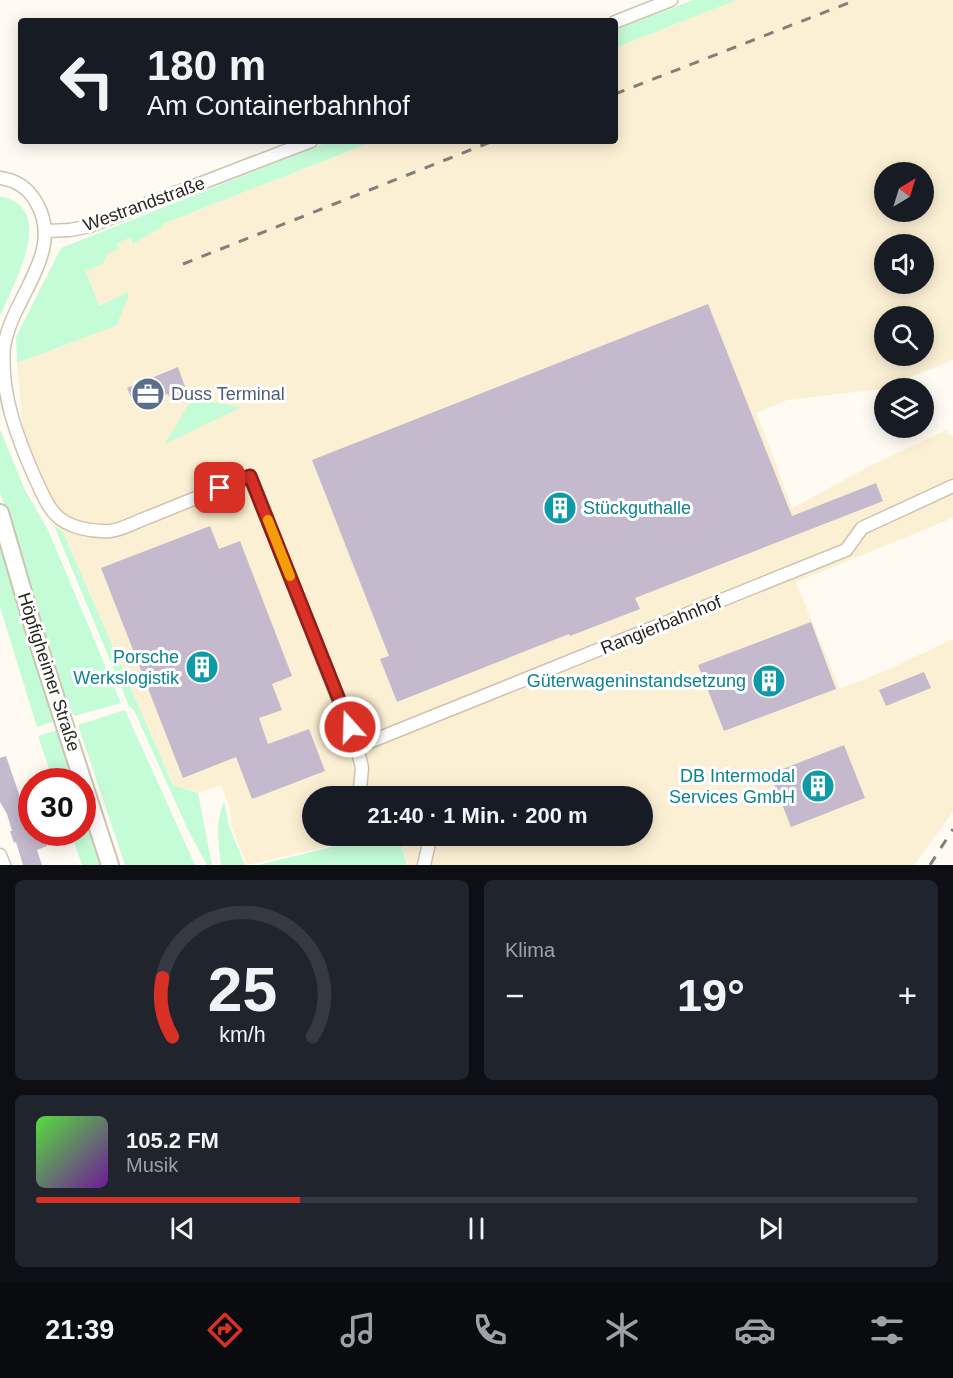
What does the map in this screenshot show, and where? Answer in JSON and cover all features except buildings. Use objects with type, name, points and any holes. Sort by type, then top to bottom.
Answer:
[{"type":"main road","name":"Höpfigheimer Straße","points":[[0,513],[38,644],[110,865]]},
{"type":"street","points":[[618,21],[671,0]]},
{"type":"street","name":"Westrandstraße","points":[[46,231],[90,226],[303,144]]},
{"type":"street","points":[[0,178],[16,182],[33,197],[43,216],[46,231],[45,247],[40,260],[7,332],[3,373],[13,424],[38,484],[56,516],[80,528],[113,531],[250,476],[357,747],[362,768],[360,786]]},
{"type":"street","name":"Rangierbahnhof","points":[[357,747],[846,550],[862,528],[953,486]]},
{"type":"street","points":[[424,865],[428,846]]},
{"type":"street","points":[[0,855],[4,865]]},
{"type":"shaded area","points":[[737,0],[953,0],[953,360],[908,378],[874,378],[874,390],[787,400],[757,413],[792,508],[870,466],[929,438],[934,438],[934,436],[946,430],[950,436],[953,435],[953,518],[796,582],[840,689],[953,639],[953,812],[914,865],[408,865],[402,846],[653,846],[653,786],[302,786],[302,846],[330,846],[247,865],[231,826],[231,811],[221,785],[198,793],[173,785],[63,532],[54,526],[58,508],[24,441],[17,363],[105,330],[128,293],[99,306],[86,271],[117,243],[130,238],[132,244],[163,224],[367,144],[618,144],[618,47]]},
{"type":"green space","points":[[693,0],[737,0],[618,47],[618,29]]},
{"type":"green space","points":[[322,144],[367,144],[163,224],[164,226],[133,244],[130,238],[117,243],[119,249],[107,254],[103,264],[86,271],[99,306],[128,292],[128,298],[116,326],[17,363],[16,337],[61,248]]},
{"type":"green space","points":[[0,197],[9,198],[17,203],[26,213],[29,227],[24,258],[0,317]]},
{"type":"green space","points":[[200,400],[242,407],[165,444],[188,405]]},
{"type":"green space","points":[[0,429],[24,488],[48,530],[121,703],[74,716],[58,681],[32,604],[0,490]]},
{"type":"green space","points":[[54,526],[63,532],[173,785],[198,793],[212,865],[207,865],[188,830],[134,710],[129,706]]},
{"type":"green space","points":[[0,538],[55,721],[37,727],[0,607]]},
{"type":"green space","points":[[125,710],[195,865],[125,865],[96,779],[96,768],[92,768],[78,725]]},
{"type":"green space","points":[[58,730],[70,768],[49,768],[38,736]]},
{"type":"green space","points":[[224,801],[229,826],[245,865],[221,865],[218,825]]},
{"type":"green space","points":[[75,846],[93,846],[99,865],[82,865]]},
{"type":"green space","points":[[336,846],[402,846],[407,865],[258,865]]},
{"type":"railway","points":[[618,93],[856,0]]},
{"type":"railway","points":[[183,264],[485,144]]},
{"type":"railway","points":[[930,865],[953,829]]},
{"type":"slow traffic","points":[[268,520],[290,576]]},
{"type":"place","name":"Duss Terminal","points":[[148,394]]},
{"type":"place","name":"Stückguthalle","points":[[560,508]]},
{"type":"place","name":"Porsche Werkslogistik","points":[[202,667]]},
{"type":"place","name":"Güterwageninstandsetzung","points":[[769,681]]},
{"type":"place","name":"DB Intermodal Services GmbH","points":[[818,786]]},
{"type":"route","points":[[220,488],[250,476],[350,727]]}]
